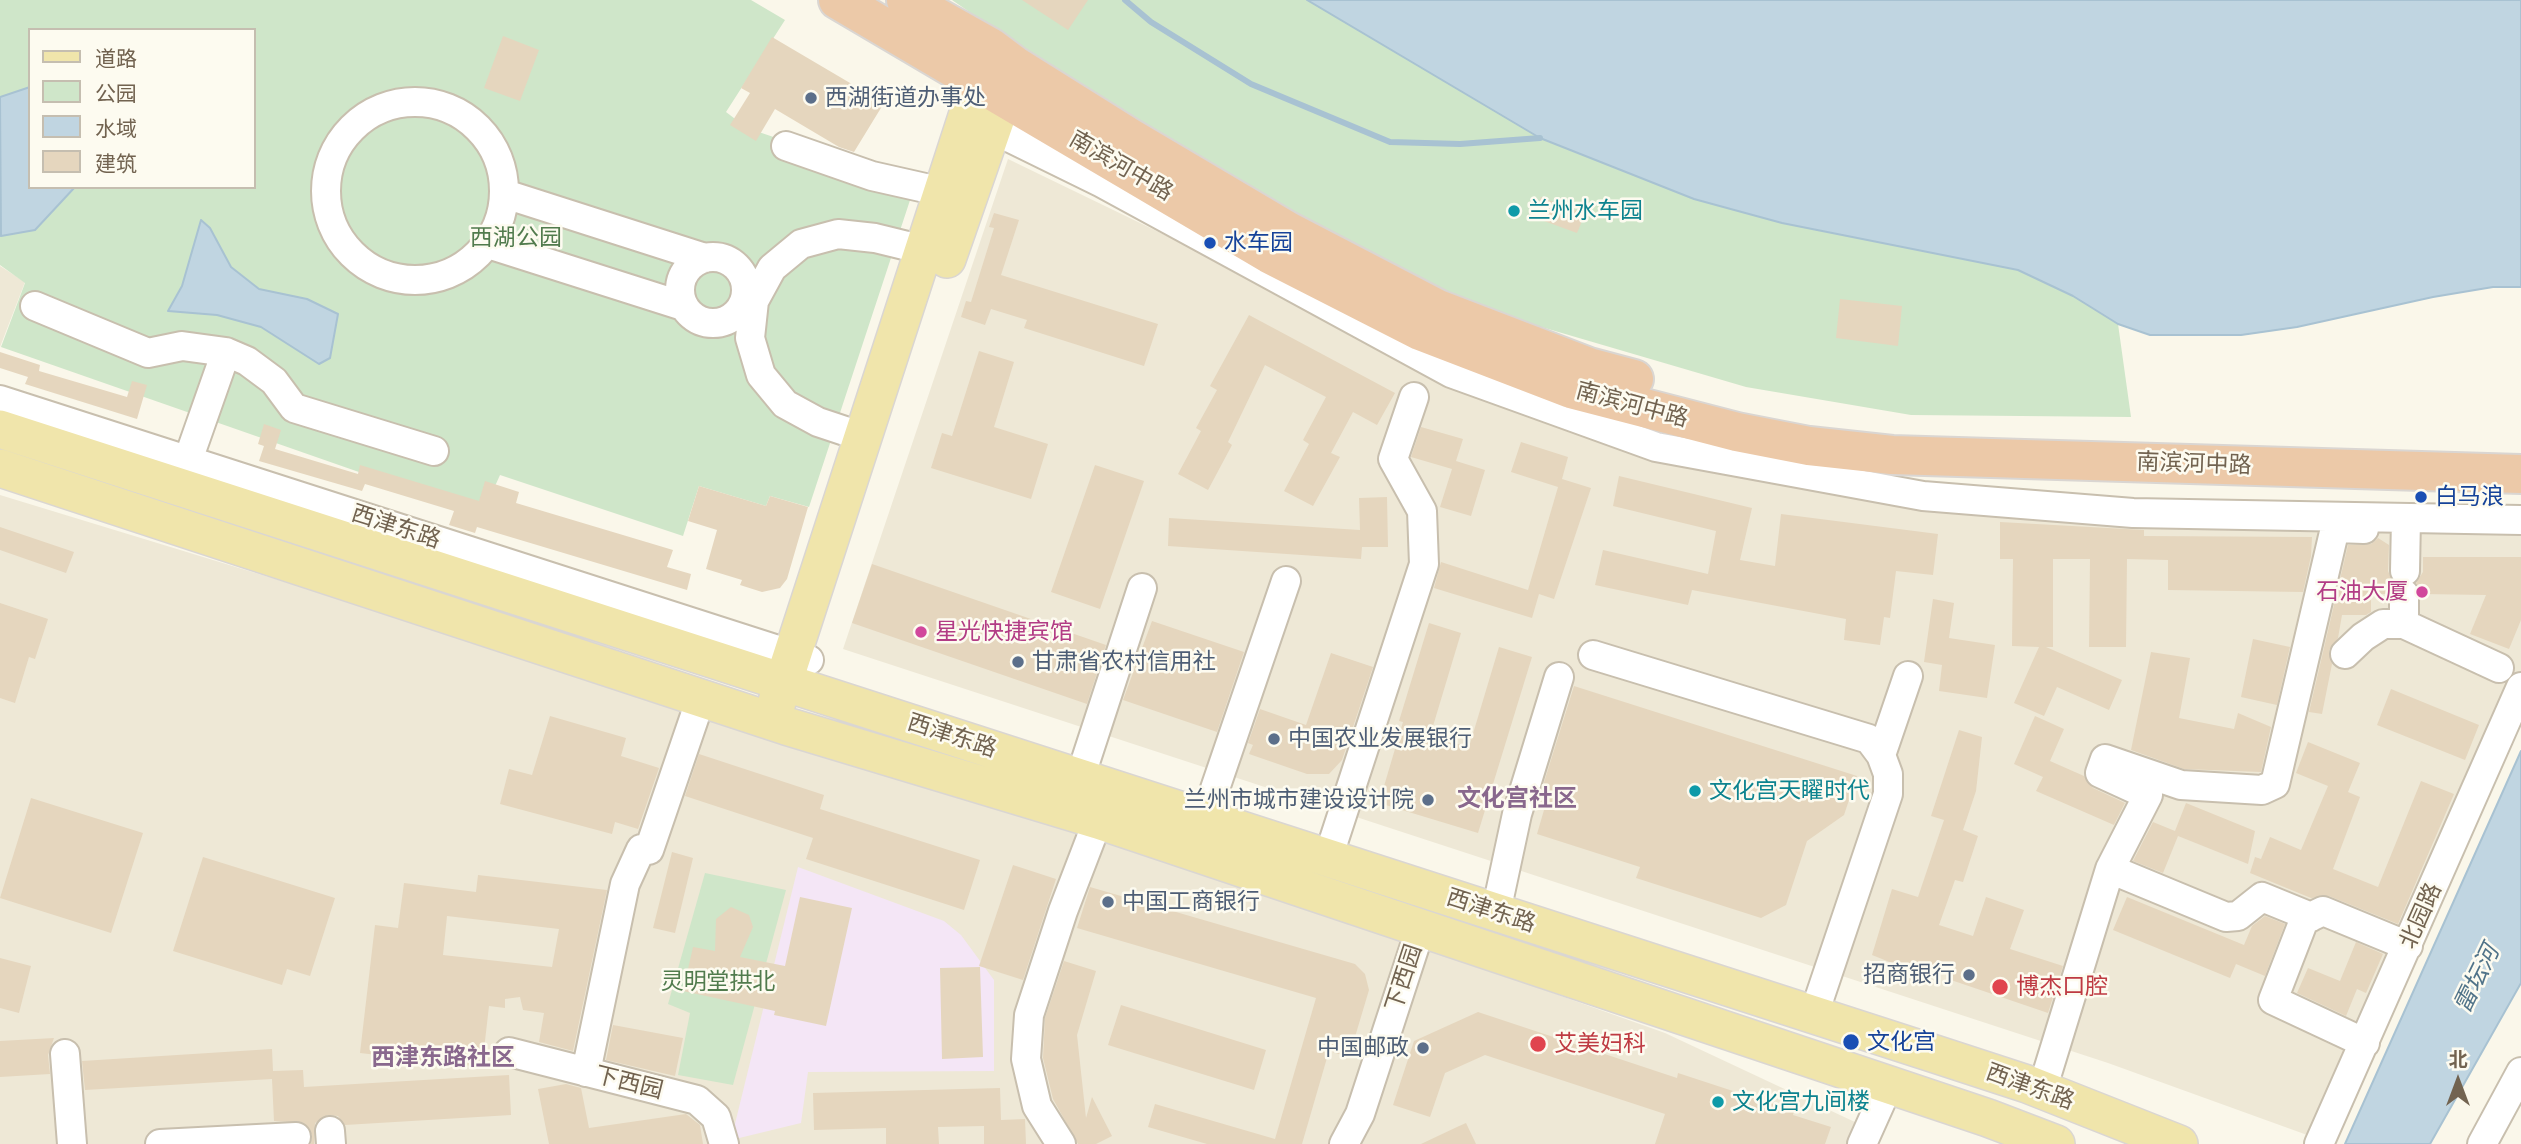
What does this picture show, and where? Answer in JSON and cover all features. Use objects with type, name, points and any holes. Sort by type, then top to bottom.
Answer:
[{"type":"highway","name":"南滨河中路","points":[[838,0],[996,84],[1438,309],[1590,367],[1684,393],[1828,423],[1910,432],[2521,450]]},
{"type":"highway","name":"南滨河中路","points":[[906,0],[996,84],[1269,254],[1420,331],[1571,389],[1666,416],[1809,446],[1892,455],[2521,474]]},
{"type":"main road","points":[[796,671],[863,437],[943,192],[996,84]]},
{"type":"main road","points":[[779,724],[996,84]]},
{"type":"main road","name":"西津东路","points":[[0,429],[796,671],[1080,778],[1814,1014],[2042,1090],[2179,1144]]},
{"type":"main road","name":"西津东路","points":[[0,468],[779,724],[1098,820],[1988,1118],[2056,1144]]},
{"type":"street","points":[[996,84],[1102,183],[1451,373],[1656,447],[1923,496],[2133,513],[2406,524],[2521,533]]},
{"type":"street","points":[[409,101],[444,106],[475,123],[496,151],[506,185],[501,220],[488,244],[456,272],[422,281],[387,277],[356,259],[334,232],[325,197],[329,163],[347,132],[375,111],[409,101]]},
{"type":"street","points":[[786,146],[872,176],[943,192]]},
{"type":"street","points":[[505,194],[705,258],[723,259],[734,265],[743,275],[749,301],[750,338],[761,375],[785,404],[818,422],[863,437]]},
{"type":"street","points":[[488,244],[683,306],[702,322],[715,324],[728,320],[738,312],[772,268],[801,244],[838,234],[875,238],[924,250]]},
{"type":"street","points":[[683,306],[679,293],[681,280],[687,269],[705,258]]},
{"type":"street","points":[[35,306],[148,353],[181,346],[226,352],[247,361],[274,381],[294,408],[435,451]]},
{"type":"street","points":[[188,460],[226,352]]},
{"type":"street","points":[[1328,858],[1424,564],[1422,511],[1393,459],[1414,397]]},
{"type":"street","name":"西津东路","points":[[0,400],[188,460],[796,671]]},
{"type":"street","points":[[2042,1090],[2110,869],[2148,795],[2100,773],[2105,759],[2181,785],[2262,790],[2275,784],[2335,528],[2521,520]]},
{"type":"street","points":[[2404,624],[2406,524]]},
{"type":"street","points":[[1205,818],[1286,581]]},
{"type":"street","points":[[1080,778],[1142,588]]},
{"type":"street","points":[[2345,654],[2363,637],[2383,624],[2404,624],[2499,668]]},
{"type":"street","points":[[1593,655],[1868,740],[1881,755],[1888,774],[1888,794],[1814,1014]]},
{"type":"street","points":[[1881,755],[1908,676]]},
{"type":"street","points":[[1496,912],[1517,814],[1559,677]]},
{"type":"street","name":"北园路","points":[[2319,1144],[2521,687]]},
{"type":"street","points":[[586,1072],[625,884],[641,849],[649,850],[701,698]]},
{"type":"street","points":[[1061,1144],[1037,1106],[1034,1094],[1026,1059],[1029,1015],[1063,911],[1098,820]]},
{"type":"street","points":[[2110,869],[2226,917],[2238,916],[2262,897],[2311,917]]},
{"type":"street","points":[[2365,1043],[2273,1000],[2304,920],[2323,911],[2408,946]]},
{"type":"street","name":"下西园","points":[[1344,1144],[1360,1114],[1420,930]]},
{"type":"street","name":"下西园","points":[[509,1052],[697,1100],[716,1117],[724,1144]]},
{"type":"street","points":[[65,1054],[72,1144]]},
{"type":"street","points":[[2482,1144],[2519,1080]]},
{"type":"street","points":[[1862,1144],[1888,1086]]},
{"type":"street","points":[[160,1144],[296,1137]]},
{"type":"shaded area","points":[[1008,159],[1557,425],[1870,493],[2521,533],[2521,679],[2321,1140],[2108,1063],[843,649]]},
{"type":"shaded area","points":[[0,266],[25,282],[0,347]]},
{"type":"shaded area","points":[[0,495],[1081,825],[1665,1033],[1857,1123],[1857,1144],[0,1144]]},
{"type":"shaded area","points":[[798,867],[944,921],[961,935],[994,980],[994,1071],[808,1072],[801,1123],[731,1140]]},
{"type":"green space","name":"西湖公园","points":[[0,0],[751,0],[785,20],[726,112],[747,128],[915,185],[809,507],[770,496],[766,506],[699,486],[683,536],[500,475],[482,515],[1,347],[25,283],[0,265]]},
{"type":"green space","name":"兰州水车园","points":[[952,0],[1307,0],[1540,138],[1694,199],[1782,223],[2018,270],[2073,296],[2118,324],[2131,417],[1911,415],[1746,387],[1463,304],[1236,182],[1055,71]]},
{"type":"green space","name":"灵明堂拱北","points":[[705,873],[786,890],[733,1085],[678,1075],[690,1013],[668,1004]]},
{"type":"water","points":[[1307,0],[2521,0],[2521,287],[2493,287],[2433,297],[2297,327],[2241,335],[2150,335],[2118,324],[2073,296],[2018,270],[1782,223],[1694,199],[1540,138]]},
{"type":"water","points":[[28,88],[28,189],[73,189],[35,230],[1,236],[0,97]]},
{"type":"water","points":[[201,220],[210,228],[231,267],[259,289],[307,299],[338,314],[330,358],[319,364],[261,327],[217,315],[168,311],[182,286]]},
{"type":"water","name":"雷坛河","points":[[2521,751],[2521,983],[2430,1144],[2345,1144]]},
{"type":"building","points":[[1022,0],[1088,0],[1068,30]]},
{"type":"building","points":[[503,36],[539,50],[520,101],[484,88]]},
{"type":"building","name":"西湖街道办事处","points":[[772,37],[884,103],[854,152],[839,147],[775,109],[756,141],[730,125],[750,93],[741,88]]},
{"type":"building","points":[[1541,197],[1585,214],[1577,233],[1533,217]]},
{"type":"building","points":[[994,213],[1019,220],[1001,275],[1158,324],[1144,366],[1024,328],[1027,320],[991,309],[985,325],[961,317],[966,301],[971,302],[994,228],[989,227]]},
{"type":"building","points":[[1840,299],[1902,306],[1898,346],[1836,338]]},
{"type":"building","points":[[1249,315],[1395,393],[1377,425],[1353,412],[1331,453],[1340,457],[1313,506],[1284,491],[1309,444],[1303,440],[1326,397],[1265,365],[1228,442],[1232,445],[1208,490],[1178,474],[1201,431],[1196,428],[1217,390],[1210,386]]},
{"type":"building","points":[[979,351],[1014,362],[994,427],[1048,444],[1031,499],[931,468],[942,433],[952,436]]},
{"type":"building","points":[[0,352],[40,365],[39,371],[127,397],[132,381],[147,385],[137,419],[25,384],[28,377],[0,368]]},
{"type":"building","points":[[264,424],[281,430],[275,449],[358,474],[360,465],[479,501],[485,481],[519,492],[516,503],[673,550],[667,567],[691,574],[687,590],[477,527],[475,533],[449,525],[454,511],[365,484],[362,491],[259,461],[264,446],[258,444]]},
{"type":"building","points":[[1421,427],[1463,439],[1456,461],[1485,470],[1471,516],[1440,507],[1452,469],[1411,457]]},
{"type":"building","points":[[1521,442],[1568,457],[1562,479],[1591,488],[1554,599],[1539,594],[1532,618],[1434,588],[1441,562],[1528,590],[1558,487],[1511,472]]},
{"type":"building","points":[[1095,465],[1144,481],[1100,609],[1051,592]]},
{"type":"building","points":[[1619,476],[1752,508],[1740,560],[1775,566],[1781,514],[1938,534],[1933,575],[1896,571],[1890,618],[1884,617],[1880,645],[1844,640],[1846,619],[1692,590],[1688,605],[1595,585],[1603,550],[1708,574],[1716,531],[1613,506]]},
{"type":"building","points":[[699,486],[766,506],[770,496],[808,507],[787,579],[780,588],[762,592],[740,585],[742,580],[706,569],[717,530],[688,521]]},
{"type":"building","points":[[1387,497],[1388,547],[1362,547],[1361,559],[1168,546],[1169,518],[1360,530],[1359,498]]},
{"type":"building","points":[[2000,522],[2144,530],[2144,536],[2312,537],[2311,556],[2303,592],[2168,590],[2168,560],[2127,559],[2126,647],[2089,647],[2090,559],[2053,559],[2053,647],[2046,647],[2122,680],[2109,710],[2057,687],[2044,716],[2014,703],[2039,647],[2012,646],[2013,559],[2000,559]]},
{"type":"building","points":[[0,527],[74,552],[66,573],[0,550]]},
{"type":"building","points":[[2378,538],[2389,545],[2388,571],[2393,582],[2387,594],[2371,594],[2371,612],[2366,615],[2342,615],[2338,638],[2329,650],[2332,664],[2322,714],[2309,712],[2348,545],[2371,544]]},
{"type":"building","points":[[2423,557],[2521,557],[2521,620],[2509,649],[2470,634],[2486,595],[2421,594],[2416,583],[2423,572]]},
{"type":"building","points":[[872,564],[1106,645],[1087,704],[852,623]]},
{"type":"building","points":[[1933,599],[1954,603],[1949,638],[1995,645],[1987,698],[1939,691],[1942,665],[1924,662]]},
{"type":"building","points":[[0,603],[48,619],[35,659],[29,657],[15,703],[0,698]]},
{"type":"building","points":[[1152,621],[1244,652],[1217,732],[1123,700]]},
{"type":"building","points":[[1429,623],[1461,633],[1430,736],[1469,747],[1499,647],[1532,657],[1478,833],[1379,803],[1403,722],[1399,721]]},
{"type":"building","points":[[2253,639],[2290,647],[2277,705],[2241,697]]},
{"type":"building","points":[[2151,652],[2190,658],[2179,718],[2234,729],[2238,713],[2271,727],[2261,772],[2184,769],[2131,750]]},
{"type":"building","points":[[1331,653],[1373,667],[1342,760],[1329,774],[1307,774],[1249,754],[1253,745],[1248,743],[1260,709],[1306,725]]},
{"type":"building","name":"文化宫天矅时代","points":[[1574,686],[1857,776],[1844,815],[1807,841],[1786,905],[1761,918],[1636,878],[1640,867],[1537,834],[1544,810],[1536,808]]},
{"type":"building","points":[[2391,689],[2479,725],[2465,760],[2377,725]]},
{"type":"building","points":[[550,716],[626,738],[621,756],[659,768],[638,829],[615,822],[612,834],[500,804],[509,769],[532,775]]},
{"type":"building","points":[[2035,716],[2064,729],[2050,761],[2084,776],[2093,788],[2125,803],[2114,825],[2036,791],[2043,777],[2014,764]]},
{"type":"building","points":[[1959,730],[1982,737],[1976,791],[1963,830],[1978,836],[1963,882],[1955,880],[1939,925],[1973,936],[1986,897],[2024,910],[2010,949],[2063,966],[2048,1013],[1951,980],[1952,976],[1922,965],[1912,971],[1872,955],[1892,889],[1918,897],[1944,820],[1931,816]]},
{"type":"building","points":[[2308,742],[2360,763],[2348,792],[2360,797],[2333,869],[2378,887],[2421,781],[2454,794],[2398,924],[2329,896],[2311,898],[2250,873],[2255,857],[2261,859],[2270,837],[2301,850],[2328,786],[2296,773]]},
{"type":"building","points":[[699,754],[824,795],[820,809],[980,860],[964,910],[806,859],[813,838],[685,796]]},
{"type":"building","points":[[31,798],[143,833],[111,933],[0,898]]},
{"type":"building","points":[[2186,803],[2255,831],[2248,864],[2178,836],[2163,873],[2133,861],[2153,822],[2175,831]]},
{"type":"building","points":[[672,852],[693,858],[675,933],[653,928]]},
{"type":"building","points":[[203,857],[335,898],[310,976],[287,969],[282,985],[173,951]]},
{"type":"building","points":[[1013,865],[1056,879],[1023,980],[979,966]]},
{"type":"building","points":[[478,875],[607,890],[573,1051],[539,1042],[544,1013],[523,1010],[520,997],[505,999],[505,1008],[489,1006],[482,1067],[360,1053],[375,925],[398,928],[404,883],[476,892]],"holes":[[[447,916],[559,929],[552,967],[443,955]]]},
{"type":"building","points":[[1090,887],[1355,964],[1365,974],[1369,990],[1349,1057],[1329,1051],[1302,1144],[1207,1144],[1148,1127],[1155,1104],[1275,1139],[1316,998],[1077,928]]},
{"type":"building","points":[[800,897],[852,908],[826,1026],[774,1015],[775,1011],[683,991],[693,947],[715,951],[716,919],[731,907],[749,915],[753,927],[740,957],[785,966]]},
{"type":"building","points":[[2127,897],[2244,945],[2252,926],[2265,916],[2285,924],[2265,976],[2236,964],[2230,978],[2113,930]]},
{"type":"building","points":[[2356,942],[2383,954],[2366,993],[2357,989],[2346,1016],[2297,993],[2308,968],[2340,981]]},
{"type":"building","points":[[0,958],[31,966],[19,1013],[0,1008]]},
{"type":"building","points":[[1064,961],[1096,971],[1077,1035],[1086,1118],[1092,1097],[1112,1136],[1096,1144],[1078,1144],[1053,1099],[1043,1058],[1045,1018]]},
{"type":"building","points":[[980,967],[983,1057],[942,1059],[940,968]]},
{"type":"building","points":[[1121,1005],[1266,1050],[1254,1090],[1108,1045]]},
{"type":"building","points":[[1478,1012],[1677,1078],[1678,1073],[1794,1111],[1793,1115],[1831,1127],[1825,1144],[1655,1144],[1665,1114],[1485,1055],[1445,1073],[1430,1117],[1393,1105],[1414,1041]]},
{"type":"building","points":[[613,1025],[683,1038],[675,1076],[606,1060]]},
{"type":"building","points":[[54,1038],[48,1055],[50,1074],[0,1077],[0,1041]]},
{"type":"building","points":[[272,1049],[273,1071],[303,1070],[304,1087],[509,1075],[511,1115],[345,1125],[338,1116],[328,1115],[315,1123],[314,1144],[311,1144],[312,1135],[304,1123],[274,1121],[272,1079],[85,1090],[82,1061]]},
{"type":"building","points":[[566,1084],[581,1088],[589,1128],[686,1114],[700,1125],[703,1144],[549,1144],[538,1089]]},
{"type":"building","points":[[1000,1088],[1001,1120],[1025,1119],[1026,1144],[984,1144],[984,1126],[938,1127],[939,1144],[886,1144],[886,1128],[814,1130],[813,1093]]},
{"type":"building","points":[[1466,1123],[1476,1144],[1421,1144],[1457,1127]]},
{"type":"waterway","points":[[1125,0],[1151,22],[1251,84],[1390,142],[1460,144],[1540,138]]},
{"type":"place","name":"西湖街道办事处","points":[[811,98]]},
{"type":"place","name":"兰州水车园","points":[[1514,211]]},
{"type":"place","name":"水车园","points":[[1210,243]]},
{"type":"place","name":"白马浪","points":[[2421,497]]},
{"type":"place","name":"石油大厦","points":[[2422,592]]},
{"type":"place","name":"星光快捷宾馆","points":[[921,632]]},
{"type":"place","name":"甘肃省农村信用社","points":[[1018,662]]},
{"type":"place","name":"中国农业发展银行","points":[[1274,739]]},
{"type":"place","name":"文化宫天矅时代","points":[[1695,791]]},
{"type":"place","name":"兰州市城市建设设计院","points":[[1428,800]]},
{"type":"place","name":"中国工商银行","points":[[1108,902]]},
{"type":"place","name":"招商银行","points":[[1969,975]]},
{"type":"place","name":"博杰口腔","points":[[2000,987]]},
{"type":"place","name":"文化宫","points":[[1851,1042]]},
{"type":"place","name":"艾美妇科","points":[[1538,1044]]},
{"type":"place","name":"中国邮政","points":[[1423,1048]]},
{"type":"place","name":"文化宫九间楼","points":[[1718,1102]]},
{"type":"district","name":"文化宫社区","points":[[1517,799]]},
{"type":"district","name":"西津东路社区","points":[[443,1058]]}]
